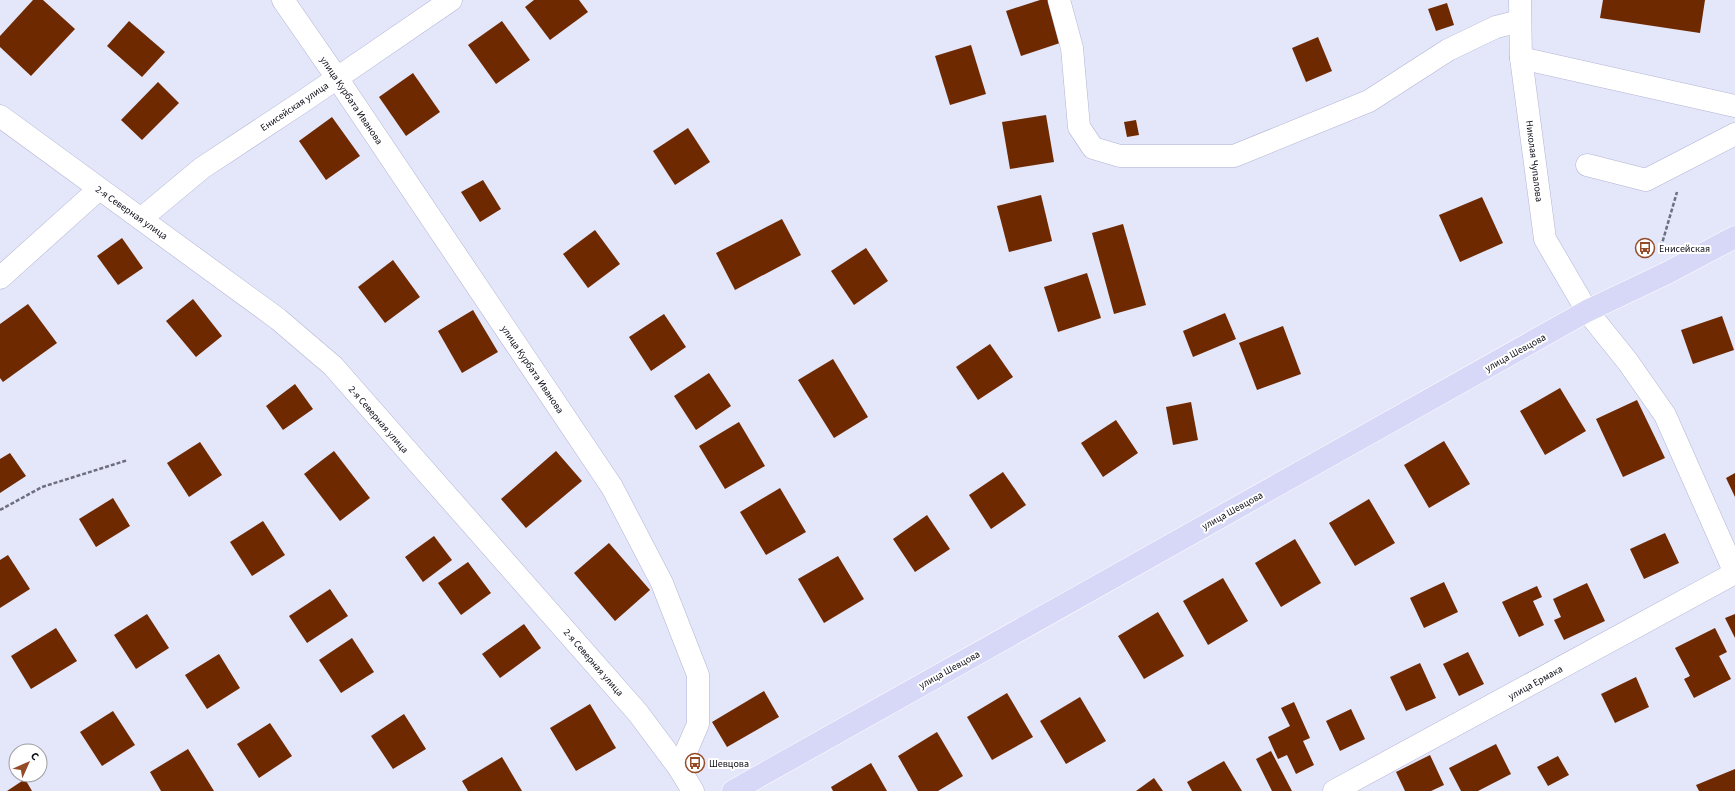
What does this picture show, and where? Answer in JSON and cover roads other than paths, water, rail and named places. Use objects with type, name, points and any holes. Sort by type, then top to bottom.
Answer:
[{"type":"main road","name":"улица Шевцова","points":[[733,791],[1588,311],[1735,236]]},
{"type":"street","name":"улица Курбата Иванова","points":[[283,0],[612,487],[662,583],[698,675],[698,724],[679,768]]},
{"type":"street","points":[[1059,0],[1072,48],[1079,128],[1093,148],[1120,156],[1234,156],[1369,100],[1448,50],[1496,27],[1520,11]]},
{"type":"street","name":"Енисейская улица","points":[[142,218],[202,168],[337,78],[442,2]]},
{"type":"street","name":"Николая Чупалова","points":[[1520,11],[1522,58],[1545,239],[1588,311],[1628,362],[1665,416],[1735,573]]},
{"type":"street","points":[[1522,58],[1735,106]]},
{"type":"street","name":"2-я Северная улица","points":[[0,116],[99,189],[142,218],[278,319],[333,366],[638,713],[679,768],[693,791]]},
{"type":"street","points":[[1587,165],[1646,180],[1735,134]]},
{"type":"street","points":[[0,278],[99,189]]},
{"type":"street","name":"улица Ермака","points":[[1334,791],[1735,573]]},
{"type":"place","name":"Енисейская","points":[[1645,248]]},
{"type":"place","name":"Шевцова","points":[[695,763]]}]
